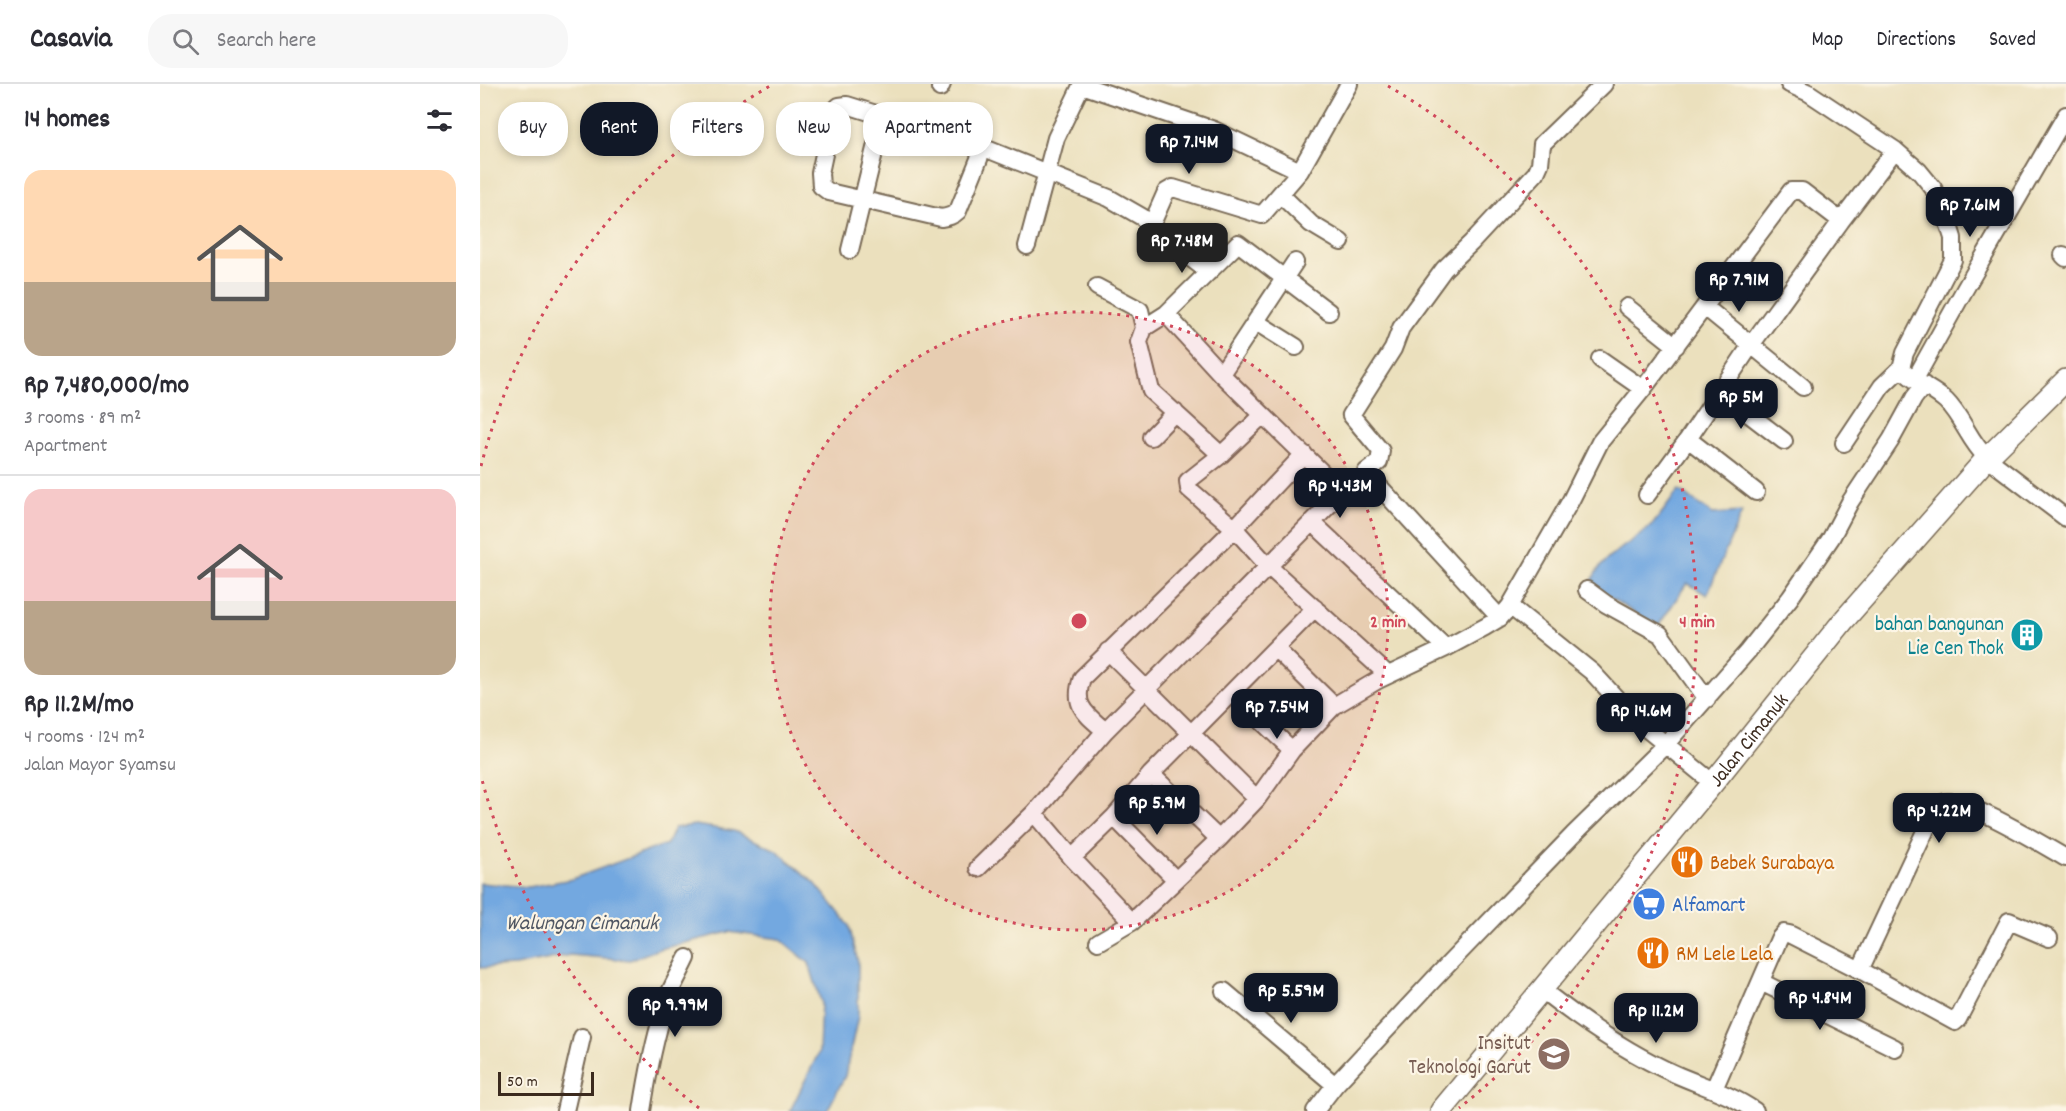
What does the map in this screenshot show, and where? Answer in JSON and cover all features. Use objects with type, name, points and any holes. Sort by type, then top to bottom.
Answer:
[{"type":"main road","name":"Jalan Cimanuk","points":[[1442,1111],[1713,783],[1844,620],[1987,458],[2066,380]]},
{"type":"street","points":[[1027,246],[1056,138],[1082,84],[1214,130],[1300,171]]},
{"type":"street","points":[[1151,226],[1166,192],[1173,188],[1262,215],[1300,171],[1349,84]]},
{"type":"street","points":[[1604,84],[1542,144],[1540,164],[1536,173],[1471,243],[1444,268],[1401,328],[1393,349],[1351,415],[1381,451],[1378,462],[1366,472],[1505,612],[1592,672],[1638,721],[1713,783]]},
{"type":"street","points":[[1789,84],[1811,89],[1895,150],[1919,171],[1933,188],[1950,230],[1954,252],[1948,272],[1909,344],[1901,368],[1882,386],[1844,443]]},
{"type":"street","points":[[863,110],[847,105],[839,106],[833,112],[820,173],[821,186],[829,192],[941,218],[954,215],[958,211],[980,156]]},
{"type":"street","points":[[1315,1111],[1335,1085],[1557,851],[1666,744],[1748,651],[1790,598],[1831,538],[1850,502],[1891,440],[1914,398],[1919,382],[1965,289],[2066,115]]},
{"type":"street","points":[[1647,495],[1751,345],[1895,150]]},
{"type":"street","points":[[993,151],[1109,198],[1142,217],[1209,272]]},
{"type":"street","points":[[850,250],[873,156]]},
{"type":"street","points":[[1098,942],[1132,922],[1219,839],[1257,799],[1292,750],[1334,706],[1388,675],[1446,648],[1505,612],[1571,500],[1600,442],[1676,346],[1791,191],[1802,191],[1841,221]]},
{"type":"street","points":[[1280,194],[1311,224],[1341,242]]},
{"type":"street","points":[[1221,455],[1151,391],[1139,342],[1144,328],[1166,314],[1238,243],[1329,312]]},
{"type":"street","points":[[1221,374],[1296,262]]},
{"type":"street","points":[[1096,287],[1140,310],[1144,328]]},
{"type":"street","points":[[1627,307],[1676,346]]},
{"type":"street","points":[[1705,307],[1803,387]]},
{"type":"street","points":[[978,868],[1035,813],[1105,731],[1342,492],[1221,374],[1166,314]]},
{"type":"street","points":[[1256,322],[1296,347]]},
{"type":"street","points":[[1600,359],[1643,389]]},
{"type":"street","points":[[1901,368],[1944,399],[1960,416],[1971,439],[1987,458],[2066,518]]},
{"type":"street","points":[[1720,392],[1784,441]]},
{"type":"street","points":[[1151,437],[1175,412]]},
{"type":"street","points":[[1263,414],[1221,455],[1188,481],[1189,487],[1234,528],[1268,566],[1388,675]]},
{"type":"street","points":[[1688,439],[1756,492]]},
{"type":"street","points":[[1105,731],[1080,706],[1078,696],[1082,678],[1234,528],[1304,454]]},
{"type":"street","points":[[1312,522],[1446,648]]},
{"type":"street","points":[[1587,590],[1606,604],[1660,634],[1707,699]]},
{"type":"street","points":[[1072,858],[1114,817],[1150,774],[1315,608]]},
{"type":"street","points":[[1276,649],[1334,706]]},
{"type":"street","points":[[1108,651],[1257,799]]},
{"type":"street","points":[[1232,693],[1292,750]]},
{"type":"street","points":[[1150,774],[1219,839]]},
{"type":"street","points":[[1860,969],[1936,808],[1942,803],[1963,805],[2066,858]]},
{"type":"street","points":[[1035,813],[1072,858],[1132,922]]},
{"type":"street","points":[[1114,817],[1176,880]]},
{"type":"street","points":[[1714,1089],[1784,933],[1860,969],[1955,1022],[2009,921],[2049,938]]},
{"type":"street","points":[[642,1111],[666,1006],[687,958]]},
{"type":"street","points":[[1761,982],[1895,1048]]},
{"type":"street","points":[[1542,990],[1582,1022],[1621,1045],[1675,1074],[1714,1089],[1755,1111]]},
{"type":"street","points":[[1224,991],[1335,1085]]},
{"type":"street","points":[[565,1111],[582,1037]]},
{"type":"water","points":[[1679,490],[1712,514],[1742,512],[1707,595],[1687,583],[1657,628],[1591,585],[1600,567],[1650,527]]},
{"type":"water","name":"Walungan Cimanuk","points":[[695,825],[734,831],[776,850],[815,883],[849,925],[858,962],[858,1016],[845,1076],[827,1111],[790,1111],[819,1052],[821,1002],[809,963],[780,939],[729,932],[656,950],[630,960],[570,955],[515,966],[480,968],[480,883],[529,887],[572,879],[667,844],[674,828]]},
{"type":"place","name":"bahan bangunan Lie Cen Thok","points":[[2027,635]]},
{"type":"place","name":"Bebek Surabaya","points":[[1687,862]]},
{"type":"place","name":"Alfamart","points":[[1649,904]]},
{"type":"place","name":"RM Lele Lela","points":[[1653,953]]},
{"type":"place","name":"Insitut Teknologi Garut","points":[[1554,1054]]}]
